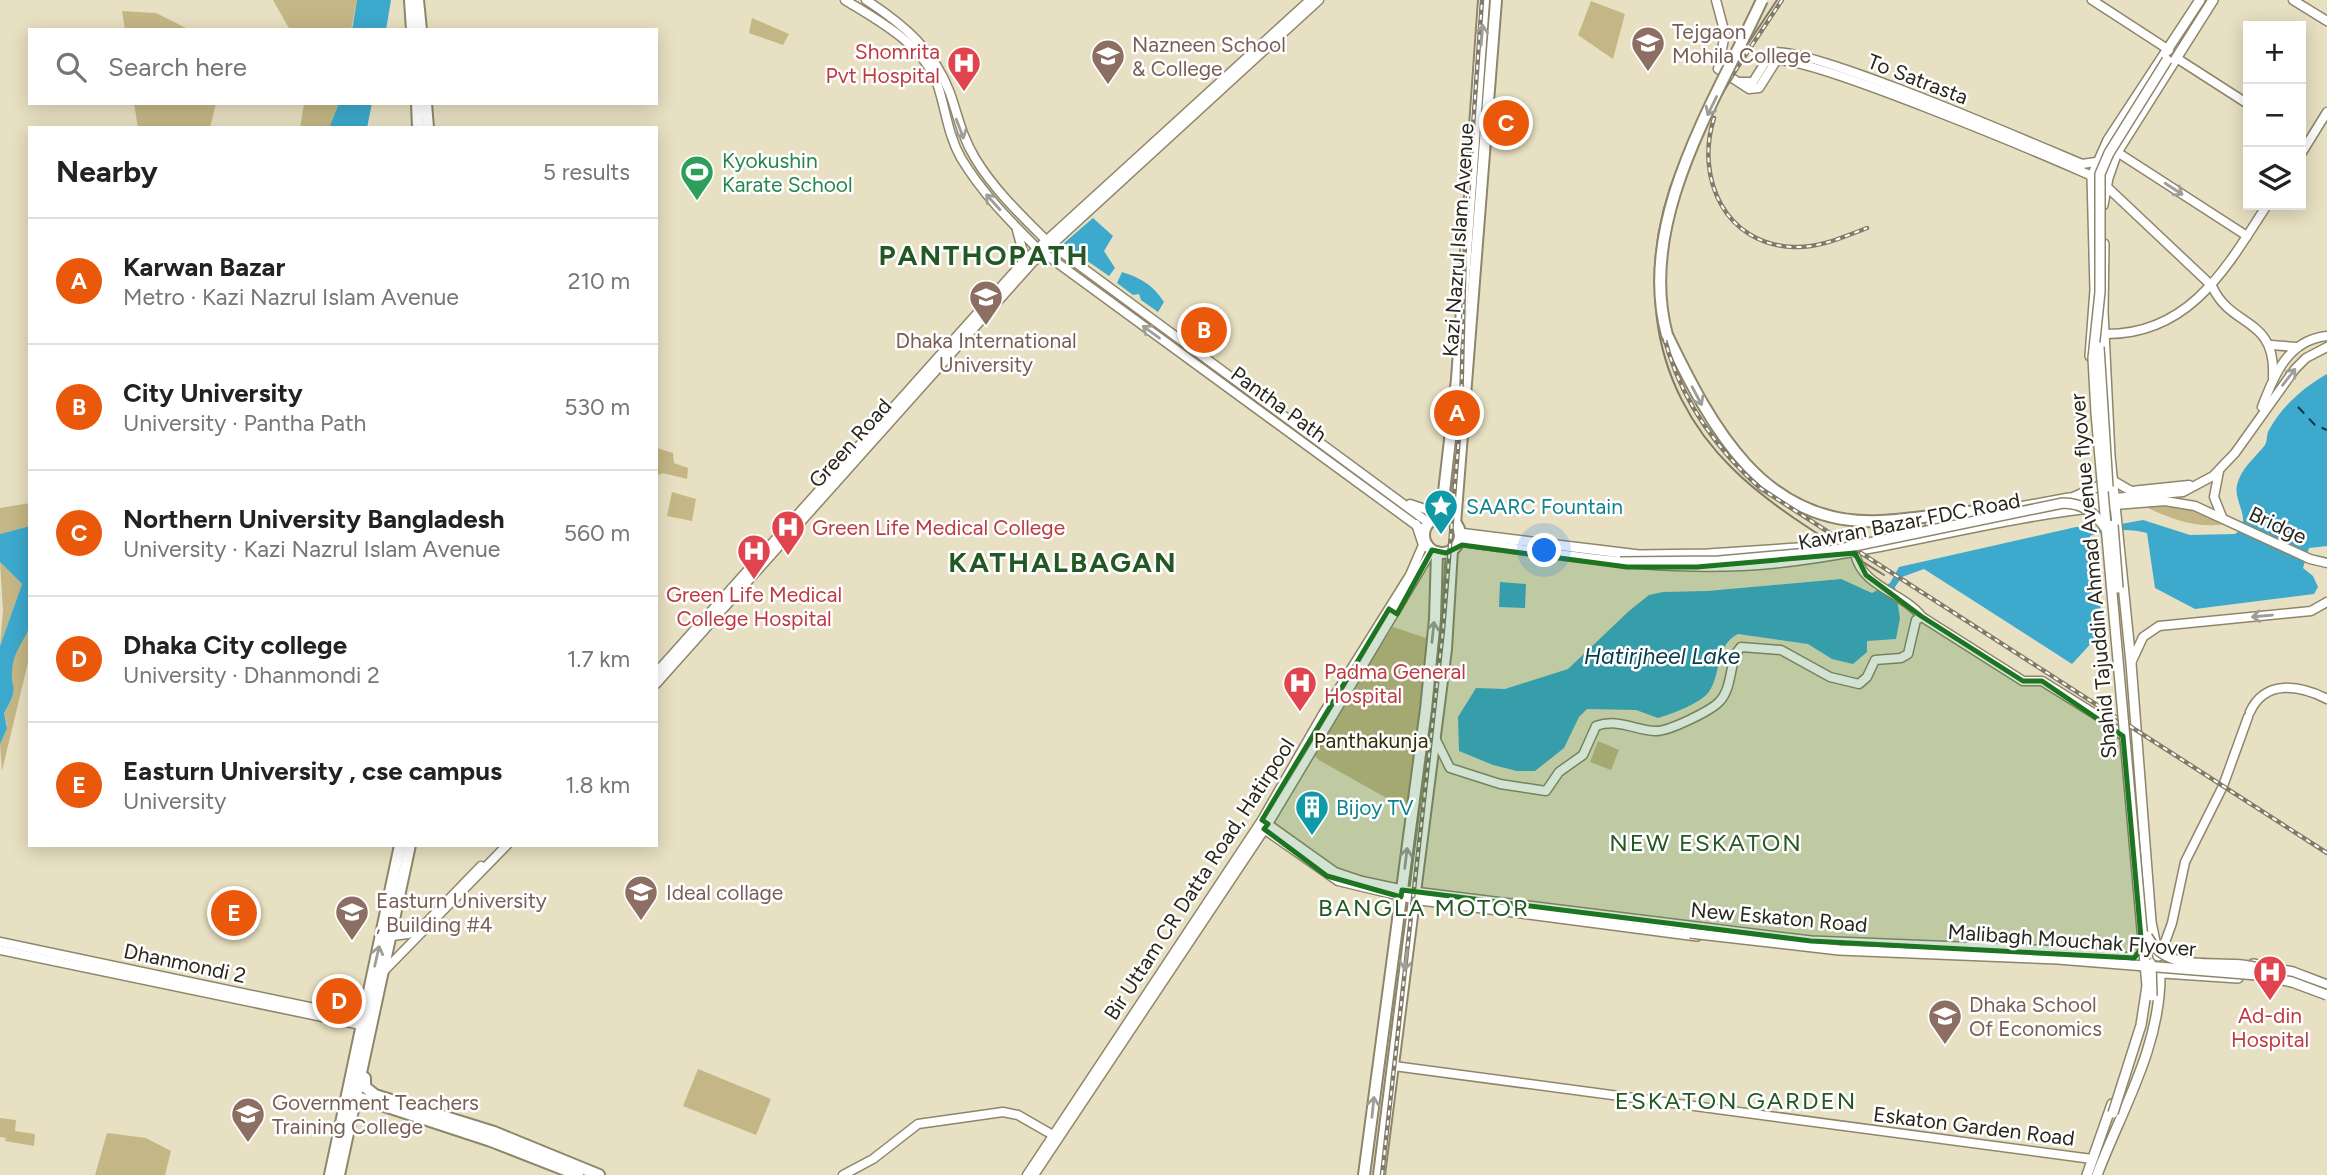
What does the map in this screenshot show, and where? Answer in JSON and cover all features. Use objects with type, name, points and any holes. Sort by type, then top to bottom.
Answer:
[{"type":"highway","points":[[410,0],[412,28]]},
{"type":"highway","points":[[418,0],[421,28]]},
{"type":"highway","name":"Kazi Nazrul Islam Avenue","points":[[1441,518],[1460,339],[1484,0]]},
{"type":"highway","name":"Kazi Nazrul Islam Avenue","points":[[1457,535],[1476,331],[1482,183],[1496,0]]},
{"type":"highway","points":[[1762,0],[1707,116],[1669,210],[1661,270],[1667,335],[1722,438],[1768,485],[1798,503],[1832,517],[1862,521],[2002,510]]},
{"type":"highway","points":[[416,105],[418,126]]},
{"type":"highway","points":[[426,105],[428,126]]},
{"type":"highway","points":[[1364,1175],[1435,619],[1434,551],[1425,542],[1427,527],[1441,518],[1457,535]]},
{"type":"highway","points":[[1434,551],[1457,535]]},
{"type":"highway","points":[[1380,1175],[1410,930],[1418,896],[1457,535]]},
{"type":"highway","points":[[400,847],[384,971],[366,1022],[364,1083],[375,1095],[494,1132],[599,1175]]},
{"type":"highway","points":[[330,1175],[353,1096],[366,1022],[409,847]]},
{"type":"highway","points":[[353,1096],[491,1141],[578,1175]]},
{"type":"highway","points":[[339,1175],[353,1120],[353,1096]]},
{"type":"highway","points":[[353,1120],[359,1110],[370,1106],[397,1110]]},
{"type":"main road","name":"Pantha Path","points":[[845,0],[889,27],[919,54],[936,82],[949,130],[962,160],[985,195],[1042,253],[1415,522],[1427,527]]},
{"type":"main road","name":"Pantha Path","points":[[866,0],[911,31],[923,45],[943,76],[960,130],[971,152],[1015,209],[1051,244],[1313,438],[1427,527]]},
{"type":"main road","name":"Green Road","points":[[1051,244],[1057,231],[1310,0]]},
{"type":"main road","name":"Green Road","points":[[658,682],[1042,253],[1319,0]]},
{"type":"main road","name":"To Satrasta","points":[[1716,0],[1725,34],[1718,69],[1740,82],[1754,82],[1769,55],[1783,55],[1833,69],[2082,164],[2096,162]]},
{"type":"main road","points":[[2091,0],[2168,55]]},
{"type":"main road","points":[[2097,1175],[2142,1008],[2143,974],[2099,486],[2090,356],[2095,282],[2092,176],[2096,162],[2168,55],[2200,0]]},
{"type":"main road","points":[[2108,1134],[2122,1121],[2135,1089],[2157,1011],[2165,965],[2152,939],[2131,663],[2117,541],[2102,316],[2103,209],[2109,172],[2115,156],[2178,60],[2188,37],[2213,0]]},
{"type":"main road","points":[[2293,0],[2327,21]]},
{"type":"main road","name":"Shahid Tajuddin Ahmad Avenue flyover","points":[[2116,1114],[2141,1025],[2147,981],[2099,463],[2093,358],[2100,292],[2099,180],[2109,153],[2168,55]]},
{"type":"main road","points":[[2178,60],[2243,101]]},
{"type":"main road","points":[[2306,139],[2327,112]]},
{"type":"main road","points":[[1946,113],[2092,176],[2102,178],[2109,172]]},
{"type":"main road","points":[[2096,162],[2115,156],[2127,159],[2247,236]]},
{"type":"main road","points":[[2092,176],[2105,190],[2124,201],[2271,345],[2297,347],[2327,336]]},
{"type":"main road","points":[[2092,193],[2105,190]]},
{"type":"main road","points":[[2103,209],[2110,199],[2124,201]]},
{"type":"main road","points":[[1015,209],[1044,233],[1057,231]]},
{"type":"main road","points":[[2105,334],[2144,328],[2179,313],[2201,296],[2212,286],[2264,210]]},
{"type":"main road","points":[[1016,226],[1025,260]]},
{"type":"main road","name":"Green Road","points":[[658,671],[1025,260],[1042,253]]},
{"type":"main road","points":[[2201,296],[2219,297]]},
{"type":"main road","name":"Shahid Tajuddin Ahmad Avenue flyover","points":[[2102,316],[2099,350],[2104,440],[2117,541],[2147,936],[2153,982],[2151,1006],[2116,1114]]},
{"type":"main road","points":[[2271,345],[2273,377]]},
{"type":"main road","points":[[2258,416],[2273,377],[2297,347]]},
{"type":"main road","points":[[2114,502],[2183,492],[2220,471],[2295,369],[2306,358],[2327,347]]},
{"type":"main road","points":[[1313,438],[1320,438],[1419,509],[1435,509],[1444,495]]},
{"type":"main road","points":[[2220,471],[2214,497],[2222,517]]},
{"type":"main road","points":[[2112,480],[2131,491],[2199,484]]},
{"type":"main road","points":[[2069,498],[2099,486]]},
{"type":"main road","name":"Kawran Bazar FDC Road","points":[[1552,551],[1708,555],[1838,545],[2069,498],[2101,503]]},
{"type":"main road","name":"Kawran Bazar FDC Road","points":[[1457,535],[1633,565],[1697,567],[1773,563],[1855,553],[2114,502]]},
{"type":"main road","name":"Bridge","points":[[2114,502],[2170,502],[2194,506],[2310,559],[2327,563]]},
{"type":"main road","points":[[1620,562],[1719,561],[1830,551],[2063,503],[2083,506],[2097,517],[2105,533]]},
{"type":"main road","points":[[2072,509],[2091,514],[2105,533]]},
{"type":"main road","name":"Bir Uttam CR Datta Road, Hatirpool","points":[[1400,599],[1421,552],[1422,541],[1415,522]]},
{"type":"main road","points":[[1452,563],[1457,551],[1465,545],[1552,551],[1633,565]]},
{"type":"main road","name":"Bir Uttam CR Datta Road, Hatirpool","points":[[1034,1175],[1263,825],[1400,599],[1434,551]]},
{"type":"main road","points":[[1855,553],[1862,571],[1922,617],[2023,681],[2042,681],[2103,719],[2123,737],[2137,740]]},
{"type":"main road","points":[[2131,663],[2140,640],[2159,626],[2311,611],[2327,602]]},
{"type":"main road","points":[[1434,735],[1450,768],[1500,784],[1546,791],[1559,772],[1583,755],[1594,729],[1600,724],[1630,724],[1658,731],[1717,704],[1725,694],[1741,647],[1781,650],[1841,682],[1859,684],[1867,677],[1875,660],[1901,658],[1908,654],[1916,620],[1922,617]]},
{"type":"main road","points":[[2159,957],[2172,923],[2185,862],[2223,786],[2251,711],[2265,694],[2285,686],[2327,699]]},
{"type":"main road","points":[[1263,825],[1326,876],[1347,885],[1418,896]]},
{"type":"main road","points":[[2130,837],[2144,835]]},
{"type":"main road","points":[[387,935],[408,934],[421,928],[498,847]]},
{"type":"main road","points":[[384,971],[505,847]]},
{"type":"main road","name":"New Eskaton Road","points":[[1418,896],[1453,905],[1554,914],[1686,933],[1792,943],[1811,941],[2000,954],[2081,963],[2143,974]]},
{"type":"main road","name":"New Eskaton Road","points":[[1418,896],[1792,943],[1854,954],[2140,955]]},
{"type":"main road","points":[[1410,930],[1418,905],[1453,905]]},
{"type":"main road","points":[[1686,933],[1839,950],[2058,958],[2257,975],[2292,982],[2327,997]]},
{"type":"main road","points":[[2147,936],[2158,954],[2173,961],[2245,965],[2261,969]]},
{"type":"main road","name":"Malibagh Mouchak Flyover","points":[[1811,941],[1835,945],[2070,955],[2261,969],[2290,974],[2327,987]]},
{"type":"main road","name":"Dhanmondi 2","points":[[0,942],[366,1022]]},
{"type":"main road","name":"Dhanmondi 2","points":[[0,950],[366,1022]]},
{"type":"main road","points":[[2140,955],[2250,963],[2293,971],[2327,987]]},
{"type":"main road","points":[[2143,974],[2150,979],[2162,975],[2280,982],[2327,997]]},
{"type":"main road","points":[[2142,1008],[2157,1011]]},
{"type":"main road","name":"Eskaton Garden Road","points":[[1394,1066],[2092,1159]]},
{"type":"main road","points":[[843,1175],[873,1159],[918,1125],[929,1122],[1010,1109],[1031,1116],[1058,1135]]},
{"type":"main road","points":[[2087,1175],[2092,1159],[2108,1134],[2116,1114]]},
{"type":"main road","name":"Bir Uttam CR Datta Road, Hatirpool","points":[[1027,1175],[1058,1135]]},
{"type":"highlighted area","points":[[1462,545],[1627,567],[1697,567],[1855,553],[1866,575],[1921,616],[2023,681],[2042,681],[2123,736],[2142,949],[2134,958],[1811,941],[1402,890],[1401,897],[1327,876],[1264,829],[1268,824],[1262,820],[1360,653],[1389,609],[1397,614],[1432,550],[1446,553]]},
{"type":"green space","points":[[273,0],[357,0],[351,28],[289,28]]},
{"type":"green space","points":[[1591,1],[1625,14],[1613,59],[1578,35]]},
{"type":"green space","points":[[122,11],[156,13],[186,28],[125,28]]},
{"type":"green space","points":[[752,18],[789,34],[783,45],[749,33]]},
{"type":"green space","points":[[134,105],[216,105],[210,126],[138,126]]},
{"type":"green space","points":[[304,105],[338,105],[330,126],[300,126]]},
{"type":"green space","points":[[658,448],[673,453],[674,463],[688,468],[687,479],[663,473],[658,475]]},
{"type":"green space","points":[[672,492],[696,499],[692,521],[667,516]]},
{"type":"green space","points":[[28,503],[28,527],[0,534],[0,508]]},
{"type":"green space","points":[[2144,506],[2187,508],[2226,524],[2184,522]]},
{"type":"green space","points":[[0,562],[22,584],[0,646],[3,610]]},
{"type":"green space","name":"Panthakunja","points":[[1393,627],[1429,639],[1406,809],[1319,760],[1312,753]]},
{"type":"green space","points":[[28,629],[28,662],[2,771],[0,744],[7,725],[4,713],[13,694],[12,666]]},
{"type":"green space","points":[[1598,741],[1619,750],[1611,770],[1590,762]]},
{"type":"green space","points":[[698,1069],[771,1099],[756,1135],[683,1106]]},
{"type":"green space","points":[[0,1118],[16,1120],[15,1131],[35,1134],[34,1146],[5,1141],[6,1138],[0,1137]]},
{"type":"green space","points":[[107,1133],[146,1138],[171,1151],[165,1175],[95,1175]]},
{"type":"water","points":[[357,0],[391,0],[386,28],[352,28]]},
{"type":"water","points":[[338,105],[372,105],[367,126],[330,126]]},
{"type":"water","points":[[1093,218],[1113,236],[1104,251],[1115,268],[1109,276],[1063,244]]},
{"type":"water","points":[[1122,272],[1141,280],[1155,291],[1164,302],[1158,312],[1141,300],[1139,294],[1133,295],[1117,283]]},
{"type":"water","name":"Hatirjheel Lake","points":[[2327,374],[2327,546],[2309,548],[2303,568],[2313,576],[2318,587],[2314,594],[2195,609],[2155,588],[2147,533],[2126,530],[2103,532],[2090,536],[2103,624],[2096,638],[2072,664],[1924,569],[1902,577],[1895,587],[1900,618],[1896,639],[1867,641],[1867,652],[1853,664],[1832,659],[1808,644],[1738,634],[1726,645],[1712,686],[1698,701],[1658,718],[1636,710],[1587,709],[1579,717],[1564,748],[1535,771],[1517,771],[1493,765],[1459,751],[1458,717],[1476,688],[1505,689],[1568,669],[1649,595],[1841,579],[1872,593],[1890,583],[1899,567],[2076,527],[2099,528],[2143,520],[2190,535],[2235,534],[2243,523],[2237,492],[2242,473],[2265,445],[2274,421],[2287,405]]},
{"type":"water","points":[[28,527],[28,631],[13,663],[13,692],[4,713],[7,728],[0,744],[0,646],[22,584],[0,562],[0,534]]},
{"type":"water","points":[[1500,582],[1526,584],[1525,608],[1499,607]]},
{"type":"ferry route","points":[[2298,407],[2315,425],[2327,430]]},
{"type":"tram line","points":[[1777,0],[1705,112],[1670,188],[1659,229],[1655,272],[1657,319],[1673,381],[1692,418],[1717,452],[1748,483],[1785,512],[1884,575]]},
{"type":"railway","points":[[1382,1175],[1443,630],[1461,412],[1465,239],[1482,0]]},
{"type":"railway","points":[[1782,0],[1721,93],[1694,142],[1672,193],[1661,235],[1657,276],[1660,316],[1669,354],[1684,391],[1705,426],[1730,458],[1760,488],[2327,853]]},
{"type":"railway","points":[[1714,118],[1709,141],[1713,185],[1721,204],[1733,221],[1750,234],[1770,243],[1804,247],[1867,228]]},
{"type":"place","name":"Tejgaon Mohila College","points":[[1648,73]]},
{"type":"place","name":"Nazneen School & College","points":[[1108,86]]},
{"type":"place","name":"Shomrita Pvt Hospital","points":[[964,93]]},
{"type":"place","name":"Northern University Bangladesh","points":[[1506,123]]},
{"type":"place","name":"Kyokushin Karate School","points":[[697,202]]},
{"type":"place","name":"Dhaka International University","points":[[986,327]]},
{"type":"place","name":"City University","points":[[1204,330]]},
{"type":"place","name":"Karwan Bazar","points":[[1457,413]]},
{"type":"place","name":"SAARC Fountain","points":[[1441,536]]},
{"type":"place","name":"Green Life Medical College","points":[[788,557]]},
{"type":"place","name":"Green Life Medical College Hospital","points":[[754,581]]},
{"type":"place","name":"Padma General Hospital","points":[[1300,713]]},
{"type":"place","name":"Bijoy TV","points":[[1312,837]]},
{"type":"place","name":"Easturn University , cse campus","points":[[234,913]]},
{"type":"place","name":"Ideal collage","points":[[641,922]]},
{"type":"place","name":"Easturn University , Building #4","points":[[352,942]]},
{"type":"place","name":"Dhaka City college","points":[[339,1001]]},
{"type":"place","name":"Ad-din Hospital","points":[[2270,1002]]},
{"type":"place","name":"Dhaka School Of Economics","points":[[1945,1046]]},
{"type":"place","name":"Government Teachers Training College","points":[[248,1144]]},
{"type":"district","name":"PANTHOPATH","points":[[984,255]]},
{"type":"district","name":"KATHALBAGAN","points":[[1063,562]]},
{"type":"district","name":"NEW ESKATON","points":[[1706,842]]},
{"type":"district","name":"BANGLA MOTOR","points":[[1424,907]]},
{"type":"district","name":"ESKATON GARDEN","points":[[1736,1100]]}]
